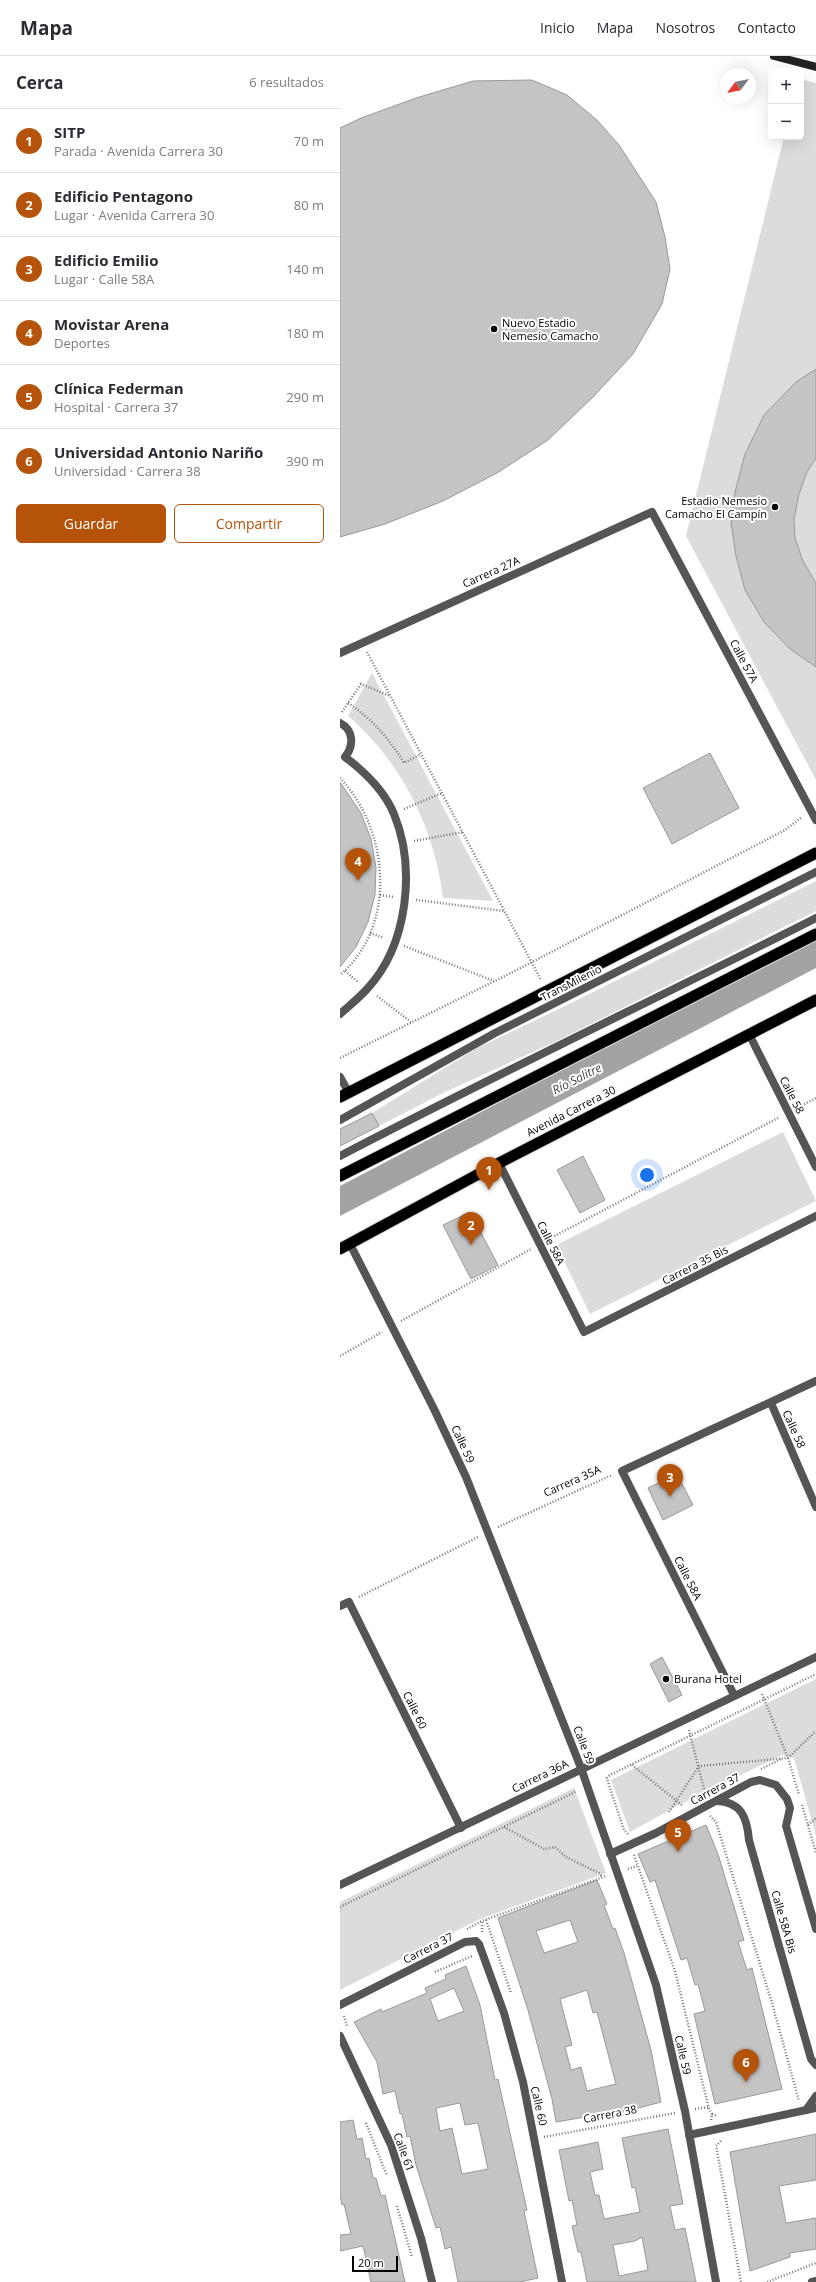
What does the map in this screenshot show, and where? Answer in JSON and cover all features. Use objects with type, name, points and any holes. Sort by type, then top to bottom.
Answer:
[{"type":"highway","points":[[344,1095],[713,908],[816,853]]},
{"type":"highway","points":[[340,1176],[816,934]]},
{"type":"highway","name":"Avenida Carrera 30","points":[[340,1249],[499,1163],[816,1000]]},
{"type":"main road","points":[[774,56],[816,67]]},
{"type":"street","name":"Carrera 27A","points":[[340,653],[652,512]]},
{"type":"street","name":"Calle 57A","points":[[652,512],[816,820]]},
{"type":"street","points":[[340,723],[347,728],[352,739],[351,748],[345,757],[373,781],[394,814],[403,843],[405,898],[395,942],[384,966],[368,989],[340,1014]]},
{"type":"street","name":"TransMilenio","points":[[340,1120],[494,1033],[816,872]]},
{"type":"street","points":[[340,1156],[512,1067],[660,997],[816,918]]},
{"type":"street","name":"Calle 58","points":[[749,1034],[816,1167]]},
{"type":"street","points":[[340,1077],[344,1095]]},
{"type":"street","name":"Calle 58A","points":[[499,1163],[584,1332]]},
{"type":"street","name":"Carrera 35 Bis","points":[[584,1332],[816,1216]]},
{"type":"street","name":"Calle 59","points":[[350,1244],[454,1451],[488,1532],[581,1768],[656,1985],[689,2135],[716,2282]]},
{"type":"street","points":[[622,1471],[816,1381]]},
{"type":"street","name":"Calle 58","points":[[770,1403],[816,1508]]},
{"type":"street","name":"Calle 58A","points":[[622,1471],[734,1695]]},
{"type":"street","points":[[340,1606],[349,1602]]},
{"type":"street","name":"Calle 60","points":[[349,1602],[461,1828]]},
{"type":"street","name":"Carrera 36A","points":[[340,1885],[461,1828],[581,1768],[816,1657]]},
{"type":"street","name":"Carrera 37","points":[[610,1854],[626,1848],[751,1782],[768,1782],[776,1785],[787,1799],[790,1808],[786,1826],[816,1930]]},
{"type":"street","name":"Calle 58A Bis","points":[[716,1801],[730,1802],[739,1809],[744,1818],[811,2059],[816,2065]]},
{"type":"street","name":"Calle 60","points":[[476,1941],[482,1949],[492,1975],[517,2062],[534,2134],[562,2282]]},
{"type":"street","name":"Carrera 37","points":[[340,2005],[465,1942],[476,1941]]},
{"type":"street","name":"Calle 61","points":[[340,2036],[391,2145],[421,2238],[432,2282]]},
{"type":"street","points":[[806,2110],[816,2096]]},
{"type":"street","points":[[689,2135],[816,2108]]},
{"type":"street","points":[[812,2282],[816,2281]]},
{"type":"path","points":[[362,643],[547,991]]},
{"type":"path","points":[[340,716],[361,684],[391,696]]},
{"type":"path","points":[[348,703],[374,722],[393,745],[404,763],[421,754]]},
{"type":"path","points":[[340,778],[364,811],[375,838],[380,866],[380,895],[370,933],[360,951],[340,975]]},
{"type":"path","points":[[394,814],[442,793]]},
{"type":"path","points":[[340,1058],[532,962],[785,830],[801,817],[812,812]]},
{"type":"path","points":[[403,843],[463,832]]},
{"type":"path","points":[[380,895],[505,911]]},
{"type":"path","points":[[370,933],[494,981]]},
{"type":"path","points":[[340,1356],[539,1244],[816,1098]]},
{"type":"path","name":"Carrera 35A","points":[[349,1602],[488,1532],[622,1471]]},
{"type":"path","points":[[633,1833],[628,1834],[624,1830],[608,1778],[632,1764],[692,1736],[816,1674]]},
{"type":"path","points":[[758,1685],[788,1758],[816,1853]]},
{"type":"path","points":[[684,1720],[692,1736],[706,1797],[716,1801]]},
{"type":"path","points":[[699,1766],[788,1758],[816,1731]]},
{"type":"path","points":[[754,1773],[781,1759]]},
{"type":"path","points":[[632,1764],[685,1807],[678,1811]]},
{"type":"path","points":[[672,1814],[665,1817],[699,1766]]},
{"type":"path","points":[[340,1906],[576,1791],[578,1792]]},
{"type":"path","points":[[705,1815],[710,1816],[716,1822],[772,2003],[799,2101],[791,2102]]},
{"type":"path","points":[[808,1825],[816,1818]]},
{"type":"path","points":[[504,1827],[544,1849],[555,1847],[566,1857],[599,1873],[602,1877]]},
{"type":"path","points":[[637,1849],[634,1853],[634,1857],[675,1971],[709,2109],[712,2114],[718,2116]]},
{"type":"path","points":[[476,1941],[482,1932],[482,1921],[607,1876]]},
{"type":"path","points":[[434,1972],[471,1955],[475,1960]]},
{"type":"path","points":[[348,2028],[344,2015],[350,2012]]},
{"type":"path","points":[[340,2020],[345,2021]]},
{"type":"path","name":"Carrera 38","points":[[546,2137],[677,2112]]},
{"type":"path","points":[[364,2117],[389,2183]]},
{"type":"path","points":[[723,2140],[716,2146],[738,2273],[741,2282]]},
{"type":"path","points":[[396,2205],[413,2261]]},
{"type":"path","points":[[767,2282],[816,2263]]},
{"type":"shaded area","points":[[804,80],[816,83],[816,780],[686,536],[783,140],[804,140]]},
{"type":"shaded area","points":[[372,673],[493,901],[443,898],[439,872],[432,847],[412,798],[399,775],[384,754],[367,734],[348,716]]},
{"type":"shaded area","points":[[816,881],[816,911],[555,1042],[445,1092],[379,1126],[372,1113],[477,1048],[565,1006]]},
{"type":"shaded area","points":[[783,1132],[816,1201],[590,1314],[556,1245]]},
{"type":"shaded area","points":[[816,1679],[816,1836],[794,1758],[782,1755],[677,1806],[630,1832],[611,1780]]},
{"type":"shaded area","points":[[574,1788],[606,1873],[480,1919],[340,1990],[340,1902]]},
{"type":"water","name":"Río Salitre","points":[[816,936],[816,968],[340,1216],[340,1186]]},
{"type":"building","name":"Nuevo Estadio Nemesio Camacho","points":[[532,80],[567,95],[597,120],[619,145],[656,202],[665,237],[670,269],[662,304],[633,354],[593,397],[548,440],[497,473],[443,501],[385,524],[340,537],[340,128],[361,118],[416,98],[473,81]]},
{"type":"building","name":"Estadio Nemesio Camacho El Campín","points":[[816,369],[816,458],[807,472],[799,494],[794,519],[795,538],[803,561],[816,583],[816,667],[790,649],[764,622],[745,590],[736,556],[731,523],[735,492],[745,454],[764,415],[796,382]]},
{"type":"building","points":[[710,753],[739,808],[672,844],[643,788]]},
{"type":"building","points":[[340,782],[361,813],[371,839],[376,867],[375,895],[368,922],[356,947],[340,967]]},
{"type":"building","points":[[372,1113],[379,1126],[340,1146],[340,1129]]},
{"type":"building","points":[[583,1156],[605,1200],[580,1213],[557,1170]]},
{"type":"building","points":[[470,1212],[498,1265],[471,1279],[443,1225]]},
{"type":"building","points":[[677,1474],[693,1505],[663,1520],[648,1488]]},
{"type":"building","name":"Burana Hotel","points":[[662,1657],[682,1695],[669,1702],[650,1664]]},
{"type":"building","points":[[706,1825],[718,1854],[744,1940],[738,1942],[747,1970],[752,1968],[782,2089],[715,2104],[694,2014],[705,2011],[698,1984],[695,1985],[687,1958],[681,1960],[655,1880],[650,1882],[638,1854]]},
{"type":"building","points":[[597,1880],[607,1904],[604,1905],[613,1929],[615,1928],[624,1953],[651,2050],[661,2102],[620,2113],[620,2111],[556,2122],[552,2099],[528,2010],[498,1918]],"holes":[[[570,1920],[578,1942],[544,1953],[536,1931]],[[587,1990],[593,2013],[597,2012],[616,2084],[587,2091],[581,2067],[571,2070],[565,2047],[572,2045],[560,1999]]]},
{"type":"building","points":[[466,1966],[480,2005],[495,2080],[498,2079],[527,2210],[524,2211],[538,2278],[520,2282],[458,2282],[451,2247],[445,2249],[440,2227],[436,2228],[416,2165],[410,2136],[407,2137],[402,2114],[400,2114],[395,2091],[383,2094],[377,2062],[354,2022],[381,2009],[382,2012],[427,1993],[425,1988],[446,1979],[445,1975]],"holes":[[[454,1988],[464,2011],[438,2021],[430,1999]],[[460,2103],[465,2125],[478,2123],[488,2169],[462,2174],[452,2128],[440,2131],[436,2108]]]},
{"type":"building","points":[[353,2120],[357,2139],[362,2138],[366,2159],[369,2158],[373,2178],[376,2178],[381,2196],[385,2195],[405,2282],[371,2282],[363,2246],[340,2251],[340,2235],[351,2234],[344,2204],[342,2205],[340,2195],[340,2122]]},
{"type":"building","points":[[668,2129],[683,2204],[670,2206],[675,2230],[685,2228],[696,2282],[587,2282],[581,2252],[578,2252],[572,2226],[577,2225],[572,2200],[569,2201],[559,2150],[598,2142],[603,2169],[590,2172],[595,2195],[599,2195],[604,2219],[640,2212],[635,2187],[632,2188],[622,2138]],"holes":[[[642,2237],[648,2270],[619,2276],[613,2245],[635,2241]]]},
{"type":"building","points":[[816,2134],[816,2180],[779,2186],[786,2223],[816,2218],[816,2249],[790,2253],[790,2257],[750,2271],[730,2152]]},
{"type":"place","name":"Nuevo Estadio Nemesio Camacho","points":[[494,329]]},
{"type":"place","name":"Estadio Nemesio Camacho El Campín","points":[[775,507]]},
{"type":"place","name":"Movistar Arena","points":[[358,881]]},
{"type":"place","name":"SITP","points":[[489,1190]]},
{"type":"place","name":"Edificio Pentagono","points":[[471,1245]]},
{"type":"place","name":"Edificio Emilio","points":[[670,1497]]},
{"type":"place","name":"Burana Hotel","points":[[666,1679]]},
{"type":"place","name":"Clínica Federman","points":[[678,1852]]},
{"type":"place","name":"Universidad Antonio Nariño","points":[[746,2082]]}]
